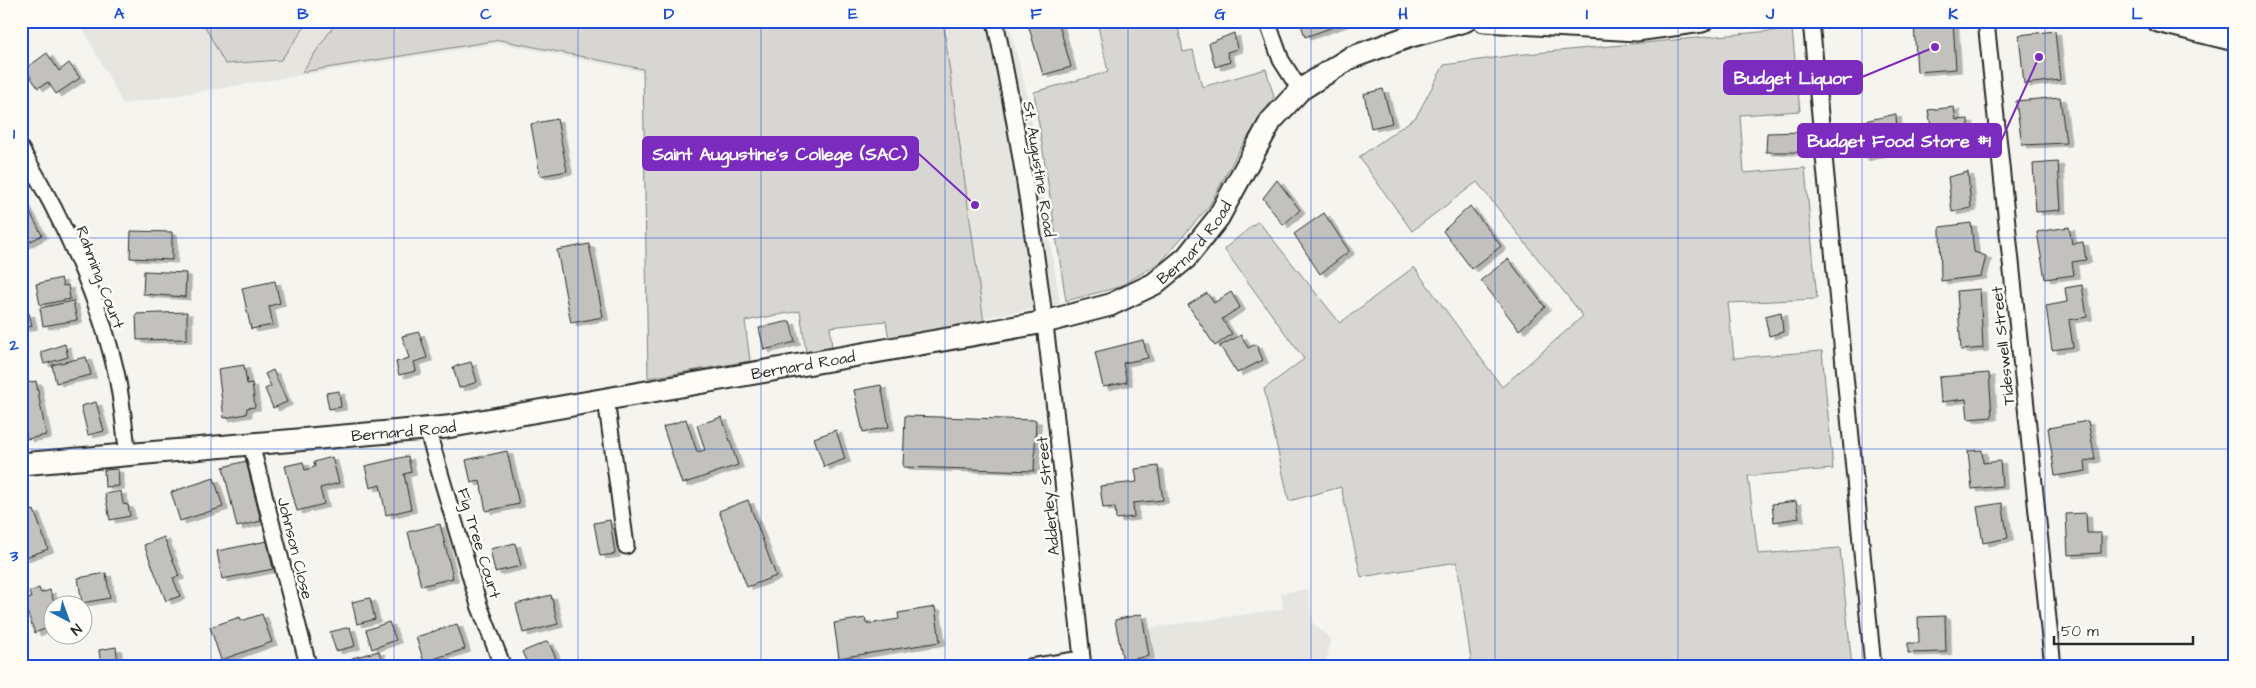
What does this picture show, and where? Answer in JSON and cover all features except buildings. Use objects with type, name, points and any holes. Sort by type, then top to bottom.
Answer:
[{"type":"main road","name":"Bernard Road","points":[[21,464],[427,429],[1045,322],[1110,305],[1154,284],[1186,258],[1218,218],[1271,121],[1300,90],[1350,58],[1465,21]]},
{"type":"main road","points":[[1484,21],[1635,26],[1702,21]]},
{"type":"main road","points":[[2158,21],[2235,40]]},
{"type":"street","name":"St. Augustine Road","points":[[995,21],[1013,106],[1045,322]]},
{"type":"street","points":[[1267,21],[1281,60],[1300,90]]},
{"type":"street","points":[[1811,21],[1873,667]]},
{"type":"street","name":"Tideswell Street","points":[[1986,21],[2053,667]]},
{"type":"street","name":"Rahming Court","points":[[21,149],[67,234],[99,313],[116,373],[128,455]]},
{"type":"street","name":"Adderley Street","points":[[1045,322],[1082,663]]},
{"type":"street","points":[[606,399],[626,546]]},
{"type":"street","name":"Fig Tree Court","points":[[427,429],[479,604],[503,667]]},
{"type":"street","name":"Johnson Close","points":[[251,444],[307,660]]},
{"type":"street","points":[[1030,667],[1082,663]]},
{"type":"shaded area","points":[[79,21],[1008,21],[1028,98],[1060,305],[926,326],[876,34],[642,72],[499,43],[123,104]]},
{"type":"shaded area","points":[[202,21],[309,21],[281,60],[225,64]]},
{"type":"shaded area","points":[[337,21],[943,21],[984,323],[889,339],[886,321],[830,327],[832,348],[806,352],[800,311],[745,321],[750,361],[648,378],[643,69],[500,40],[302,72]]},
{"type":"shaded area","points":[[1097,21],[1177,21],[1183,52],[1193,50],[1202,87],[1266,69],[1274,97],[1238,152],[1209,206],[1161,262],[1119,287],[1066,301],[1034,92],[1108,72]]},
{"type":"shaded area","points":[[1792,29],[1800,111],[1740,115],[1744,173],[1805,168],[1817,299],[1728,303],[1734,358],[1822,351],[1833,469],[1748,476],[1758,554],[1840,548],[1852,667],[1472,667],[1457,562],[1361,577],[1341,487],[1289,501],[1264,389],[1304,359],[1224,249],[1258,221],[1340,323],[1414,267],[1502,387],[1583,316],[1477,182],[1412,231],[1359,157],[1416,117],[1444,65],[1515,55]]},
{"type":"shaded area","points":[[1308,589],[1313,624],[1331,639],[1326,663],[1345,667],[1157,667],[1151,628],[1283,609],[1281,593]]},
{"type":"place","name":"Budget Liquor","points":[[1935,47]]},
{"type":"place","name":"Budget Food Store #1","points":[[2039,57]]},
{"type":"place","name":"Saint Augustine's College (SAC)","points":[[975,205]]}]
